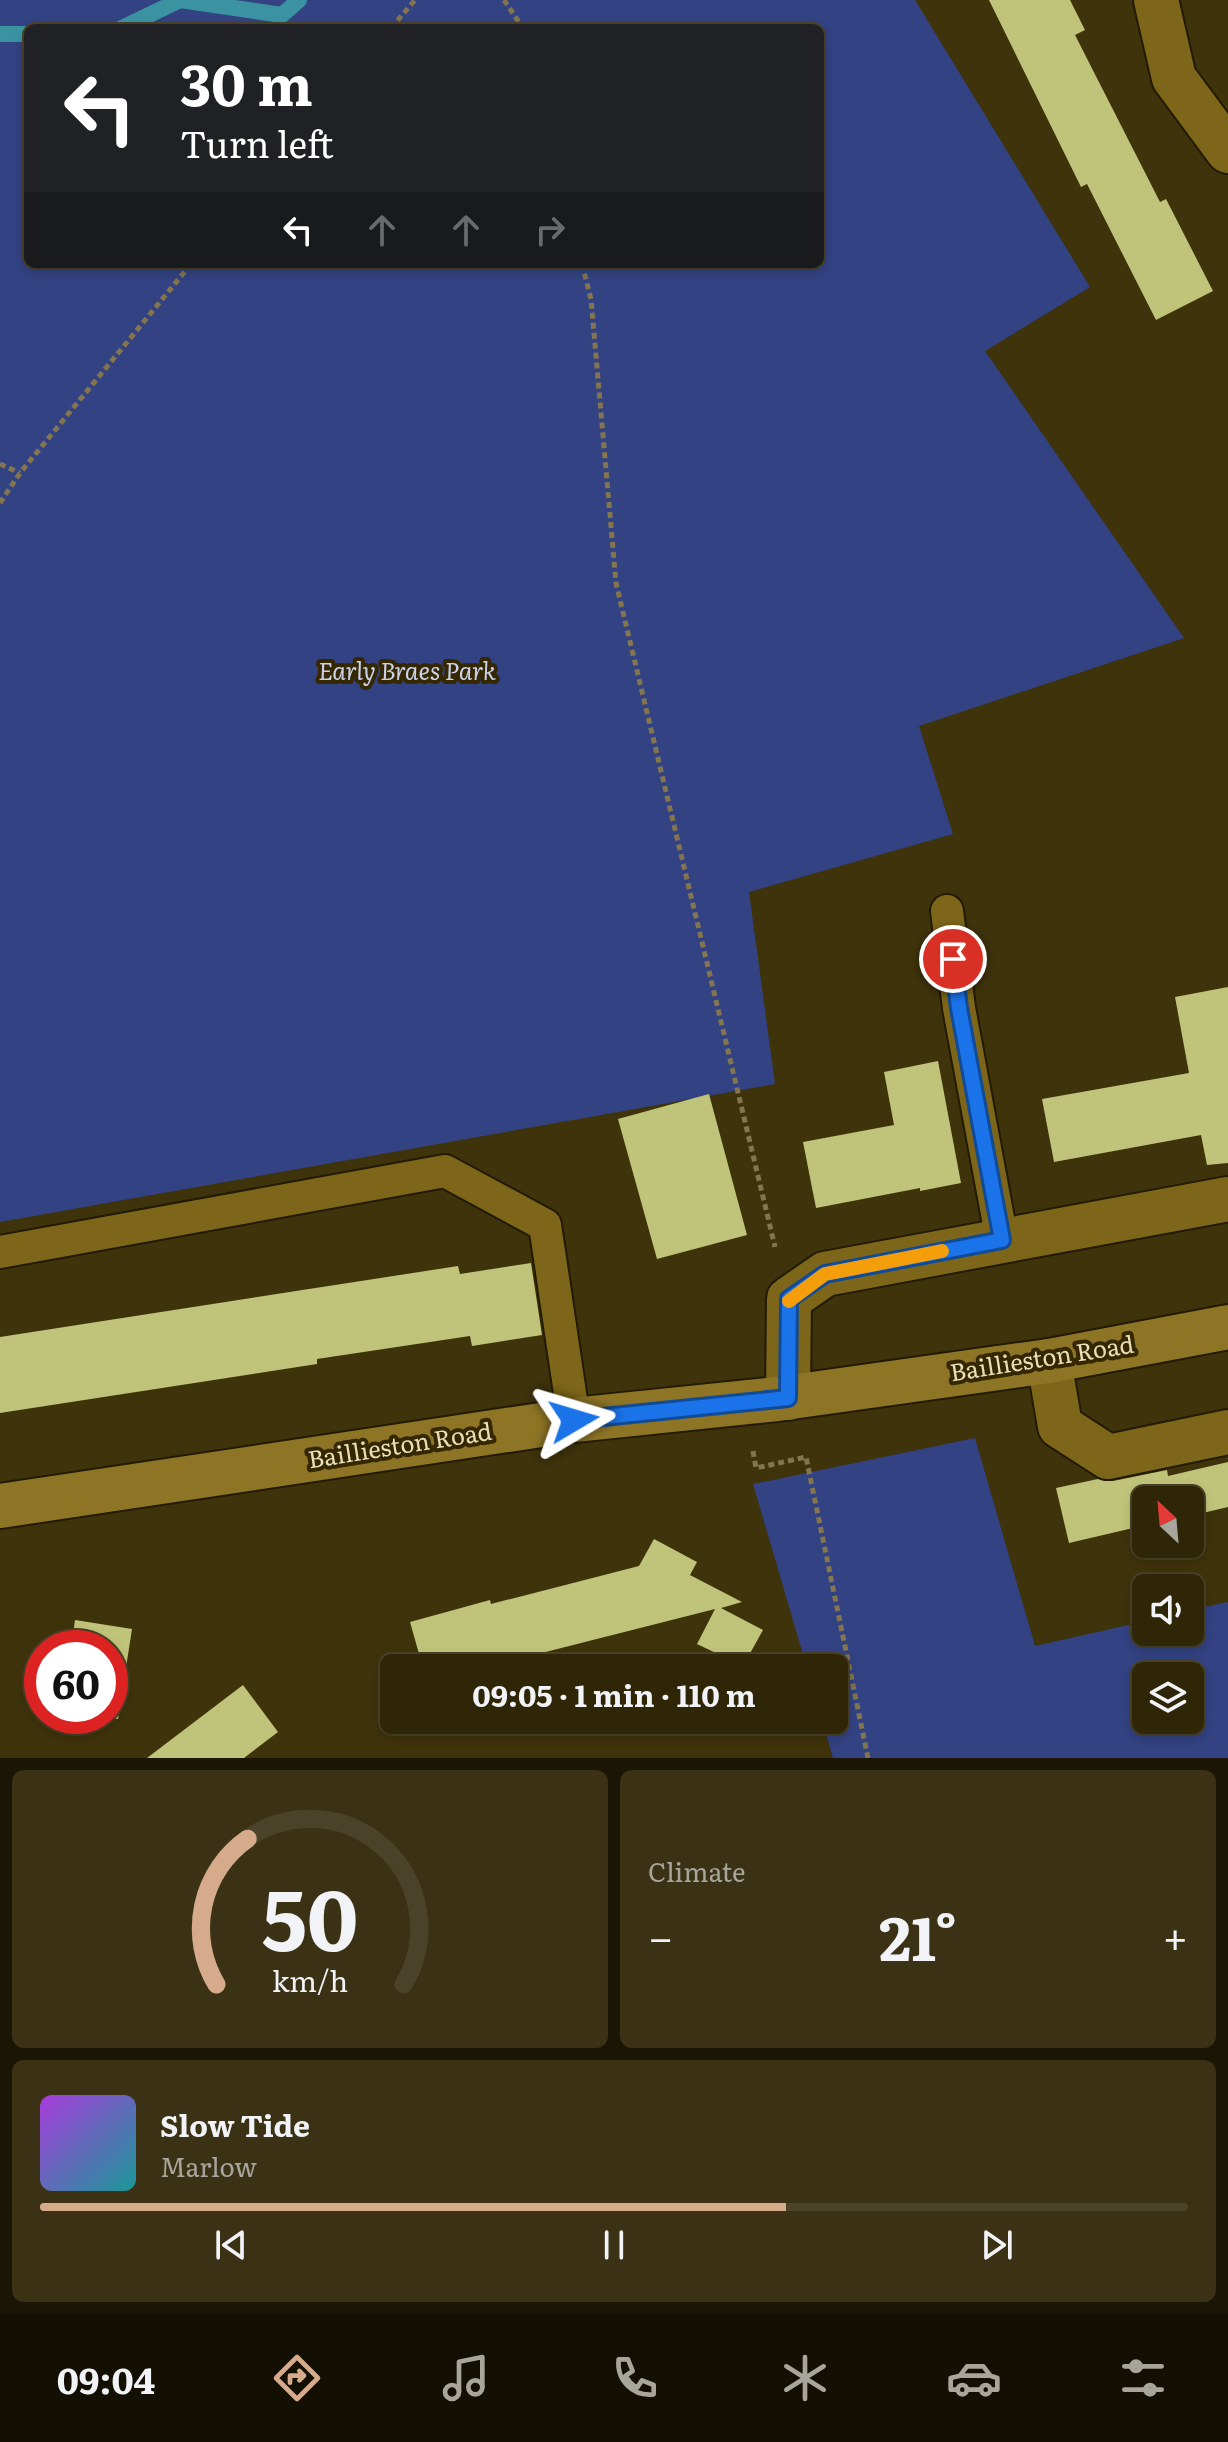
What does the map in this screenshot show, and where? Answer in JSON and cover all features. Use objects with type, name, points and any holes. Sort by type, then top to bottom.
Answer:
[{"type":"main road","name":"Baillieston Road","points":[[0,1506],[574,1420],[768,1400],[1049,1361],[1228,1327]]},
{"type":"street","points":[[1156,0],[1174,78],[1228,151]]},
{"type":"street","points":[[768,1400],[789,1299],[825,1274],[1228,1199]]},
{"type":"street","points":[[1049,1361],[1060,1426],[1108,1457],[1228,1432]]},
{"type":"lane","points":[[947,911],[959,1008],[1002,1240]]},
{"type":"lane","points":[[0,1252],[445,1171],[545,1225],[574,1420]]},
{"type":"path","points":[[394,24],[415,0]]},
{"type":"path","points":[[504,0],[520,24]]},
{"type":"path","points":[[0,503],[20,473],[188,268]]},
{"type":"path","points":[[583,268],[591,299],[616,583],[789,1299]]},
{"type":"path","points":[[0,464],[20,473]]},
{"type":"path","points":[[768,1400],[756,1468],[806,1457],[868,1758]]},
{"type":"green space","name":"Early Braes Park","points":[[0,0],[915,0],[1090,287],[985,351],[1184,638],[919,726],[953,834],[749,892],[775,1084],[0,1222]]},
{"type":"green space","points":[[975,1438],[1035,1646],[1132,1624],[1132,1646],[1204,1646],[1204,1607],[1228,1602],[1228,1758],[833,1758],[826,1734],[848,1734],[848,1654],[803,1654],[753,1484]]},
{"type":"building","points":[[989,0],[1070,0],[1085,30],[1075,35],[1160,202],[1166,199],[1213,291],[1156,320],[1087,184],[1081,187]]},
{"type":"building","points":[[1228,987],[1228,1163],[1207,1165],[1201,1135],[1054,1162],[1042,1099],[1189,1073],[1175,997]]},
{"type":"building","points":[[938,1061],[961,1183],[816,1208],[803,1142],[894,1125],[884,1072]]},
{"type":"building","points":[[709,1094],[747,1235],[657,1259],[618,1119]]},
{"type":"building","points":[[531,1263],[542,1335],[472,1346],[470,1336],[317,1359],[317,1364],[0,1413],[0,1337],[458,1266],[460,1274]]},
{"type":"building","points":[[1228,1462],[1228,1507],[1204,1513],[1204,1486],[1132,1486],[1132,1528],[1069,1543],[1056,1488],[1167,1470],[1168,1476]]},
{"type":"building","points":[[654,1539],[697,1562],[690,1575],[742,1602],[721,1608],[763,1630],[750,1654],[718,1654],[697,1644],[715,1609],[538,1654],[419,1654],[410,1622],[639,1566]]},
{"type":"building","points":[[75,1620],[132,1629],[128,1655],[128,1630],[74,1630]]},
{"type":"building","points":[[243,1685],[278,1732],[244,1758],[147,1758]]},
{"type":"waterway","points":[[130,24],[180,0],[282,15],[299,0]]},
{"type":"waterway","points":[[0,34],[24,34]]},
{"type":"slow traffic","points":[[789,1301],[825,1274],[942,1251]]},
{"type":"route","points":[[574,1420],[788,1398],[789,1299],[825,1274],[1002,1240],[959,1008],[953,959]]}]
